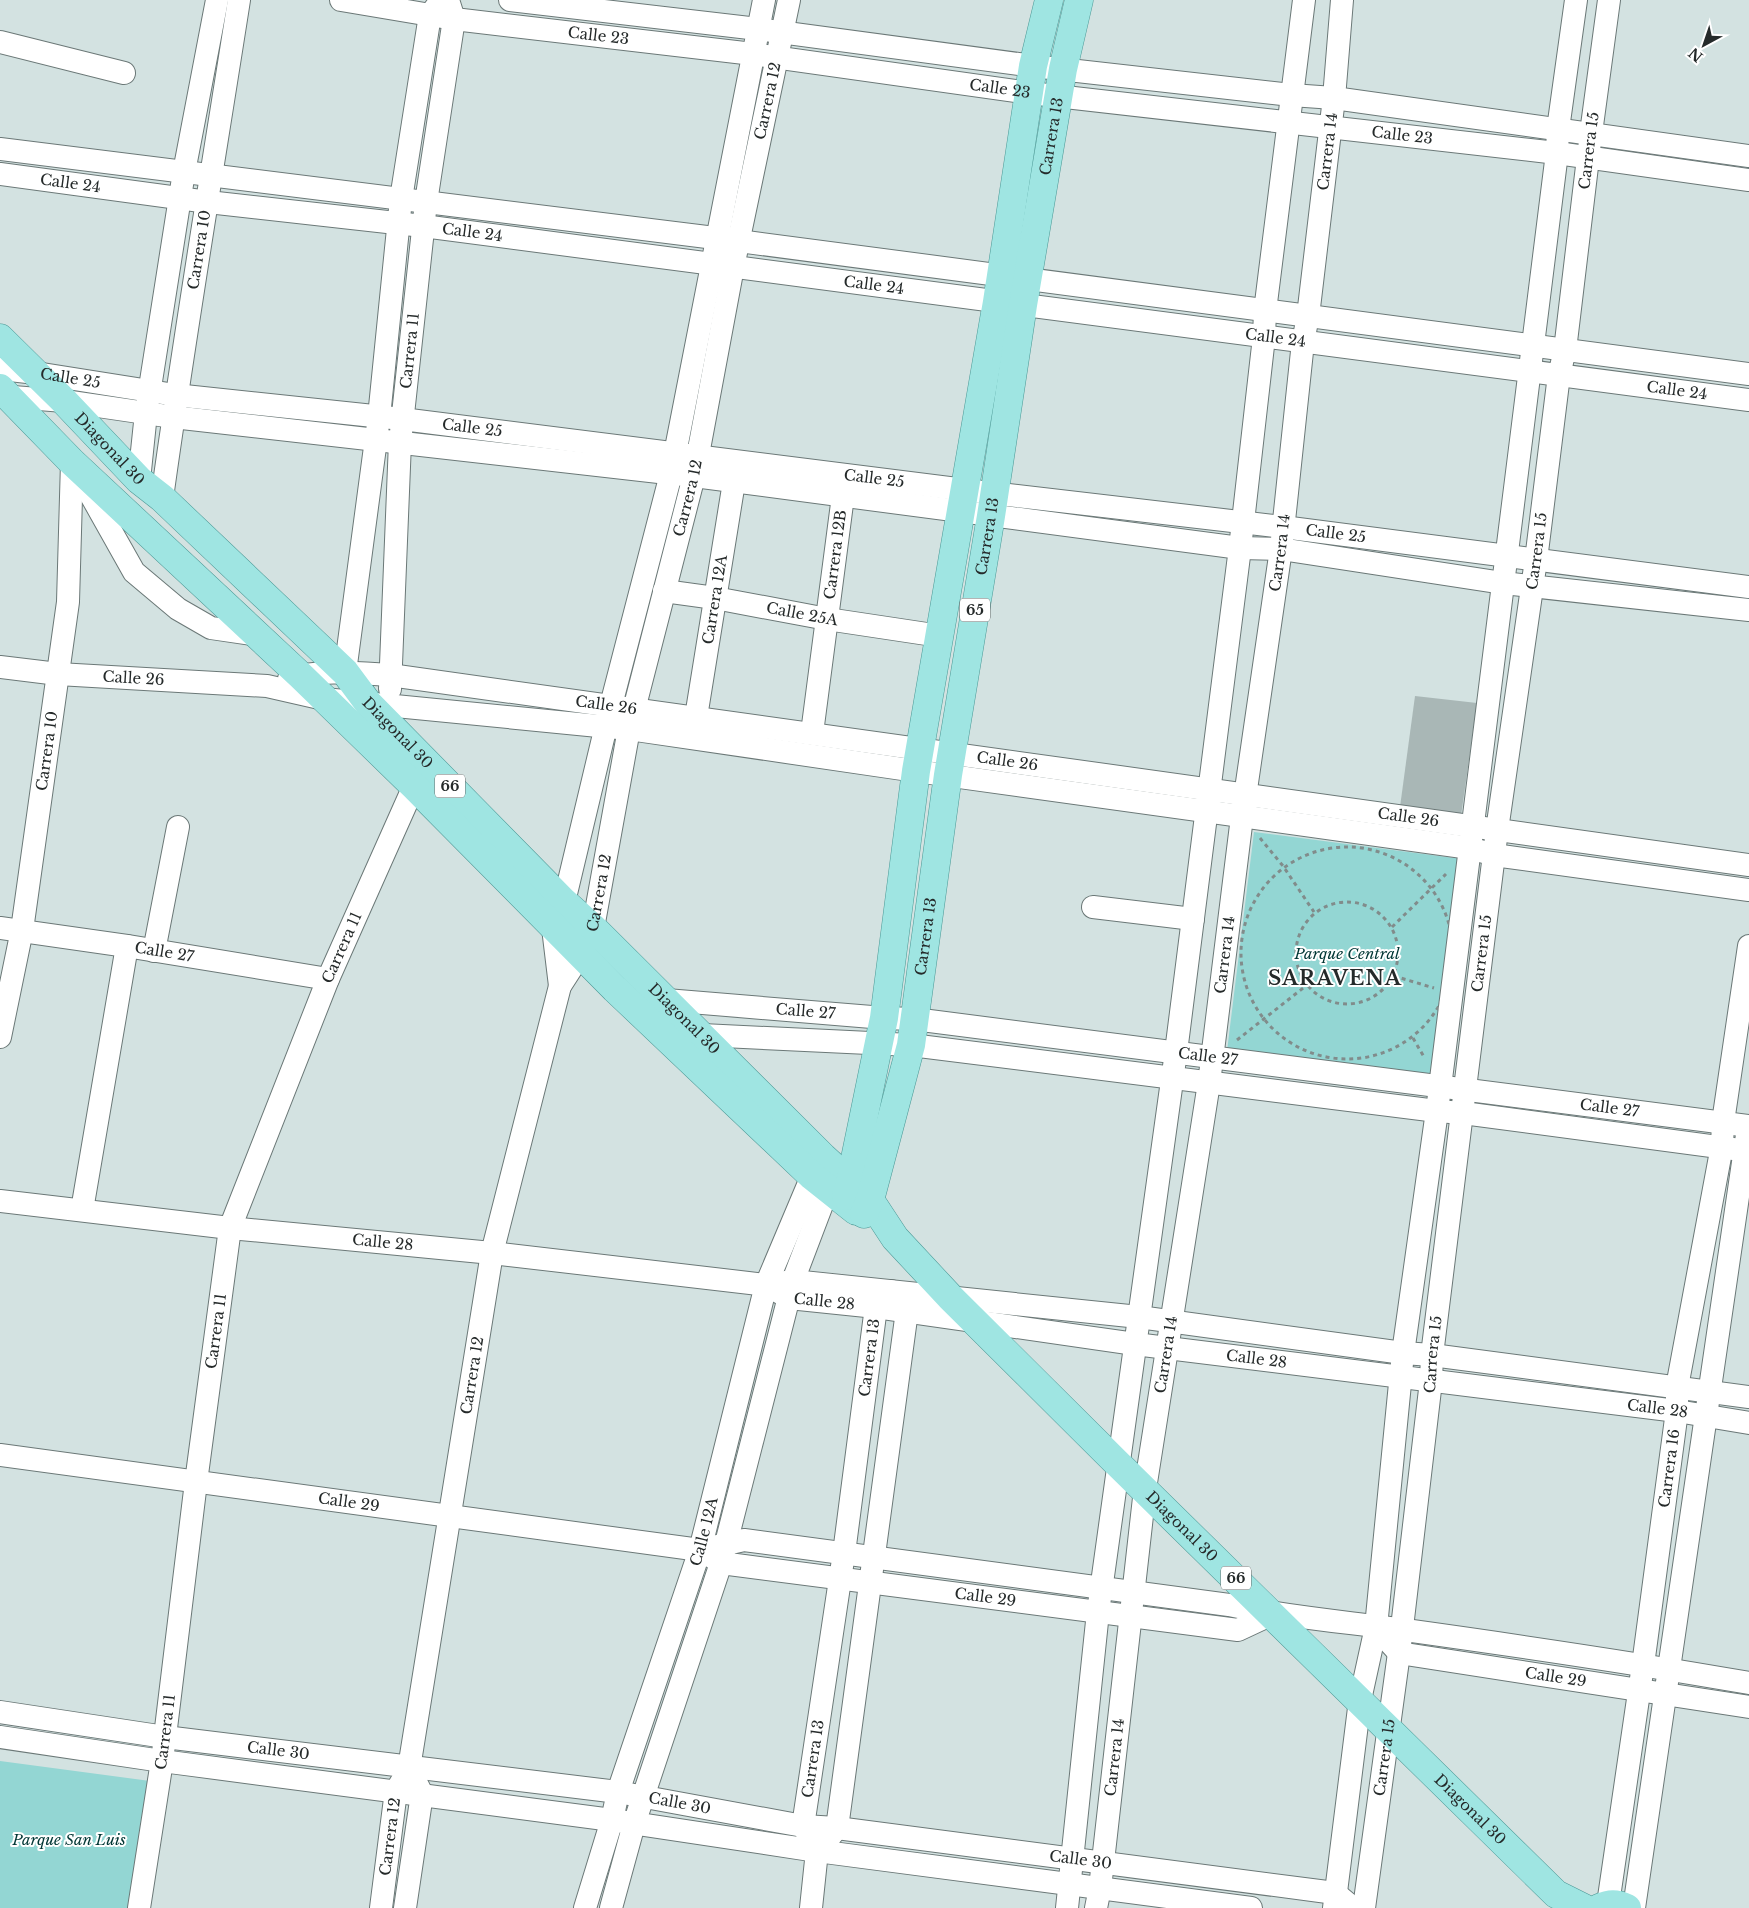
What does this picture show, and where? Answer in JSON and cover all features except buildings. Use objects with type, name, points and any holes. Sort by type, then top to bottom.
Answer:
[{"type":"main road","name":"Carrera 13","points":[[841,1186],[911,1045],[950,764],[993,504],[1030,93],[1049,0]]},
{"type":"main road","name":"Carrera 13","points":[[841,1186],[884,1018],[918,760],[963,501],[1059,96],[1063,68],[1079,0]]},
{"type":"main road","name":"Diagonal 30","points":[[0,338],[64,401],[139,480],[162,498],[379,704],[564,902],[702,1035],[841,1186]]},
{"type":"main road","name":"Diagonal 30","points":[[3,394],[72,462],[301,676],[414,786],[580,955],[841,1186],[895,1238],[950,1297],[1119,1465],[1146,1489],[1556,1894],[1611,1907]]},
{"type":"street","name":"Carrera 10","points":[[139,480],[148,402],[184,172],[217,0]]},
{"type":"street","name":"Carrera 10","points":[[162,498],[176,395],[208,202],[238,0]]},
{"type":"street","name":"Calle 23","points":[[342,0],[451,9],[777,58],[1030,93],[1557,153],[1749,180]]},
{"type":"street","name":"Calle 23","points":[[510,0],[758,29],[1034,66],[1291,95],[1334,98],[1749,156]]},
{"type":"street","name":"Carrera 12","points":[[381,1908],[396,1791],[409,1768],[492,1253],[560,986],[580,955],[593,928],[632,719],[696,466],[723,266],[716,239],[764,0]]},
{"type":"street","name":"Carrera 12","points":[[560,986],[553,928],[564,902],[607,727],[610,705],[723,266],[738,241],[789,0]]},
{"type":"street","name":"Carrera 14","points":[[1067,1908],[1098,1612],[1193,919],[1240,548],[1264,337],[1265,311],[1304,0]]},
{"type":"street","name":"Carrera 14","points":[[1098,1898],[1146,1489],[1209,1083],[1242,817],[1282,538],[1303,342],[1308,316],[1331,126],[1342,0]]},
{"type":"street","name":"Carrera 15","points":[[1335,1900],[1360,1700],[1376,1627],[1403,1353],[1437,1112],[1557,153],[1558,129],[1576,0]]},
{"type":"street","name":"Carrera 15","points":[[1364,1908],[1400,1653],[1431,1381],[1432,1355],[1497,830],[1536,560],[1559,375],[1565,350],[1609,0]]},
{"type":"street","name":"Carrera 11","points":[[345,672],[379,417],[401,199],[435,7]]},
{"type":"street","name":"Carrera 11","points":[[379,704],[390,675],[402,419],[423,226],[451,9]]},
{"type":"street","points":[[0,42],[124,73]]},
{"type":"street","name":"Calle 24","points":[[0,149],[738,241],[1264,337],[1749,400]]},
{"type":"street","name":"Calle 24","points":[[0,174],[208,202],[423,226],[723,266],[1265,311],[1749,374]]},
{"type":"street","name":"Calle 25","points":[[0,370],[36,373],[148,402],[173,417],[376,440],[673,463]]},
{"type":"street","name":"Calle 25","points":[[3,394],[64,401],[148,402],[176,395],[402,419],[673,463],[963,501],[1242,524],[1282,538],[1503,583],[1749,610]]},
{"type":"street","name":"Carrera 10","points":[[0,1037],[11,929],[58,674],[68,602],[72,462]]},
{"type":"street","points":[[72,462],[134,572],[178,608],[211,628],[258,635]]},
{"type":"street","name":"Calle 25","points":[[696,466],[734,482],[843,496],[963,501]]},
{"type":"street","name":"Carrera 12A","points":[[696,717],[734,482]]},
{"type":"street","name":"Carrera 12B","points":[[812,733],[843,496]]},
{"type":"street","name":"Calle 25","points":[[993,504],[1240,548],[1282,538],[1507,555],[1749,587]]},
{"type":"street","name":"Calle 25A","points":[[664,591],[940,636]]},
{"type":"street","name":"Calle 26","points":[[0,667],[58,674],[267,686],[324,699],[607,727],[632,719],[696,717],[812,733],[918,760]]},
{"type":"street","name":"Calle 26","points":[[267,686],[301,676],[345,672],[390,675],[610,705],[632,719],[918,760],[1209,790],[1472,825],[1749,865]]},
{"type":"street","name":"Calle 26","points":[[950,764],[1206,812],[1470,848],[1494,855],[1749,890]]},
{"type":"street","name":"Carrera 11","points":[[139,1908],[162,1761],[196,1482],[230,1228],[328,979],[414,786]]},
{"type":"street","points":[[154,951],[178,827]]},
{"type":"street","points":[[1092,908],[1193,919]]},
{"type":"street","name":"Calle 27","points":[[11,929],[328,979]]},
{"type":"street","points":[[82,1210],[127,946]]},
{"type":"street","name":"Carrera 16","points":[[1611,1907],[1677,1411],[1678,1387],[1722,1146],[1723,1122],[1749,946]]},
{"type":"street","name":"Calle 27","points":[[666,1000],[914,1019],[1749,1125]]},
{"type":"street","name":"Calle 27","points":[[702,1035],[877,1045],[911,1045],[1747,1150]]},
{"type":"street","name":"Carrera 16","points":[[1611,1907],[1666,1695],[1747,1150],[1749,1125]]},
{"type":"street","name":"Calle 12A","points":[[585,1908],[612,1820],[618,1792],[700,1550],[766,1285],[841,1186]]},
{"type":"street","name":"Calle 12A","points":[[611,1908],[634,1824],[724,1553],[791,1289],[841,1186]]},
{"type":"street","name":"Calle 28","points":[[0,1201],[230,1228],[492,1253],[884,1299],[950,1297],[1139,1317],[1749,1397]]},
{"type":"street","points":[[884,1299],[907,1311]]},
{"type":"street","name":"Carrera 13","points":[[803,1826],[884,1299]]},
{"type":"street","name":"Calle 28","points":[[907,1311],[973,1319],[1135,1344],[1677,1411],[1749,1423]]},
{"type":"street","name":"Carrera 13","points":[[837,1828],[907,1311]]},
{"type":"street","name":"Calle 29","points":[[0,1455],[724,1553],[840,1579],[1238,1630],[1272,1614]]},
{"type":"street","name":"Calle 29","points":[[724,1553],[744,1540],[1229,1605],[1272,1614],[1402,1630],[1670,1669],[1749,1683]]},
{"type":"street","points":[[1376,1627],[1400,1653]]},
{"type":"street","name":"Calle 29","points":[[1400,1653],[1749,1707]]},
{"type":"street","name":"Calle 30","points":[[0,1712],[165,1737],[618,1792],[803,1826],[837,1828],[1102,1863],[1335,1900]]},
{"type":"street","name":"Calle 30","points":[[0,1737],[162,1761],[612,1820],[817,1851],[1070,1884],[1098,1898],[1251,1908]]},
{"type":"street","name":"Carrera 12","points":[[405,1908],[422,1794],[409,1768]]},
{"type":"street","points":[[803,1826],[817,1851]]},
{"type":"street","points":[[811,1908],[817,1851],[837,1828]]},
{"type":"street","points":[[1335,1900],[1354,1908]]},
{"type":"path","points":[[1242,817],[1283,866],[1314,912]]},
{"type":"path","points":[[1339,846],[1376,850],[1410,866],[1433,889],[1450,922],[1452,977],[1442,1004],[1413,1038],[1376,1056],[1357,1060],[1320,1056],[1293,1046],[1264,1020],[1246,989],[1241,935],[1258,892],[1283,866],[1319,849],[1339,846]]},
{"type":"path","points":[[1392,928],[1433,889],[1470,848]]},
{"type":"path","points":[[1336,902],[1361,903],[1378,911],[1392,928],[1396,936],[1397,968],[1394,976],[1378,994],[1354,1005],[1333,1003],[1322,998],[1307,985],[1300,973],[1297,943],[1306,920],[1314,912],[1336,902]]},
{"type":"path","points":[[1394,976],[1447,991]]},
{"type":"path","points":[[1212,1058],[1264,1020],[1307,985]]},
{"type":"green space","name":"Parque Central","points":[[1254,832],[1462,859],[1435,1078],[1227,1051]]},
{"type":"green space","name":"Parque San Luis","points":[[0,1761],[150,1781],[134,1908],[0,1908]]},
{"type":"district","name":"SARAVENA","points":[[1335,978]]}]
